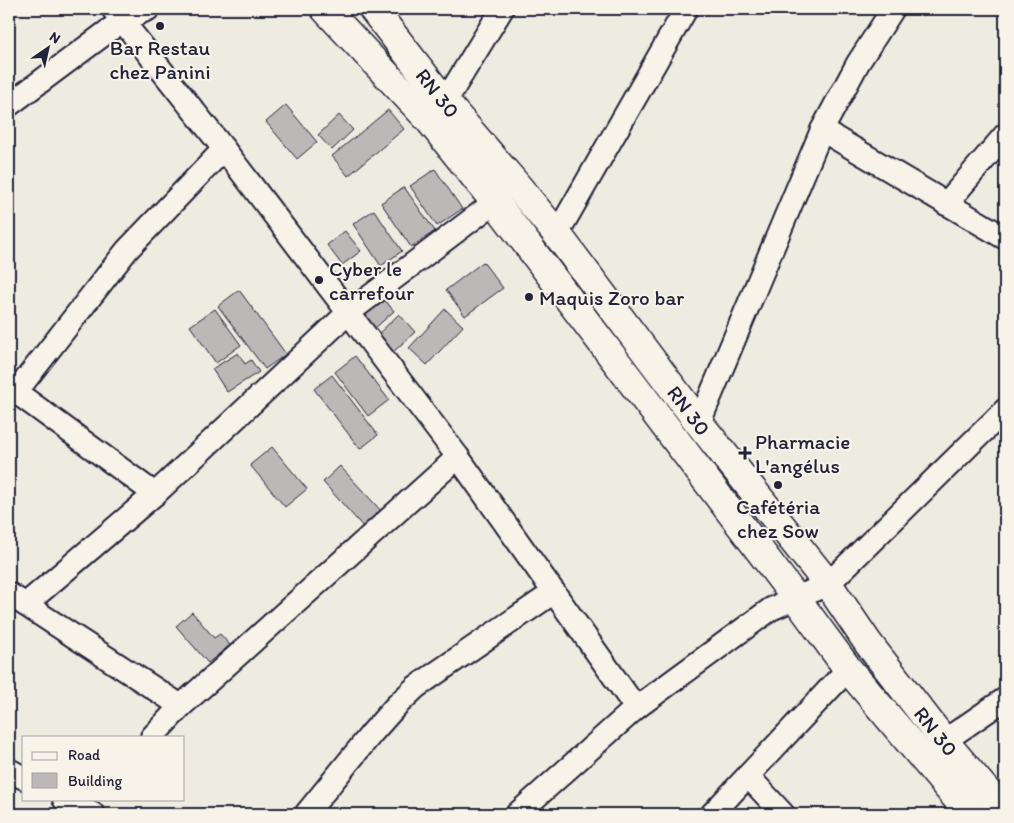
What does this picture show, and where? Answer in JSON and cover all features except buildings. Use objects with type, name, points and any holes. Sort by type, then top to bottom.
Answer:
[{"type":"main road","name":"RN 30","points":[[325,9],[430,121],[495,202],[848,669],[970,814]]},
{"type":"main road","name":"RN 30","points":[[373,9],[445,102],[557,234],[699,423],[828,584],[868,642],[944,740],[1005,813]]},
{"type":"street","points":[[9,105],[118,15],[148,9]]},
{"type":"street","points":[[445,102],[502,9]]},
{"type":"street","points":[[557,234],[686,9]]},
{"type":"street","points":[[699,423],[822,130],[858,62],[893,9]]},
{"type":"street","points":[[118,15],[224,149],[458,457],[636,708]]},
{"type":"street","points":[[822,130],[1005,238]]},
{"type":"street","points":[[946,204],[1005,135]]},
{"type":"street","points":[[155,494],[12,389],[127,250],[224,149]]},
{"type":"street","points":[[181,706],[17,599],[155,494],[348,313],[495,202]]},
{"type":"street","points":[[517,814],[636,708],[771,609],[828,584],[1005,411]]},
{"type":"street","points":[[153,736],[181,706],[458,457]]},
{"type":"street","points":[[306,814],[372,733],[396,706],[416,688],[554,592]]},
{"type":"street","points":[[712,814],[848,669]]},
{"type":"street","points":[[944,740],[1005,698]]},
{"type":"street","points":[[9,770],[22,777]]},
{"type":"street","points":[[748,776],[783,814]]},
{"type":"place","name":"Bar Restau chez Panini","points":[[160,26]]},
{"type":"place","name":"Cyber le carrefour","points":[[319,280]]},
{"type":"place","name":"Maquis Zoro bar","points":[[529,297]]},
{"type":"place","name":"Pharmacie L'angélus","points":[[745,453]]},
{"type":"place","name":"Cafétéria chez Sow","points":[[778,485]]}]
